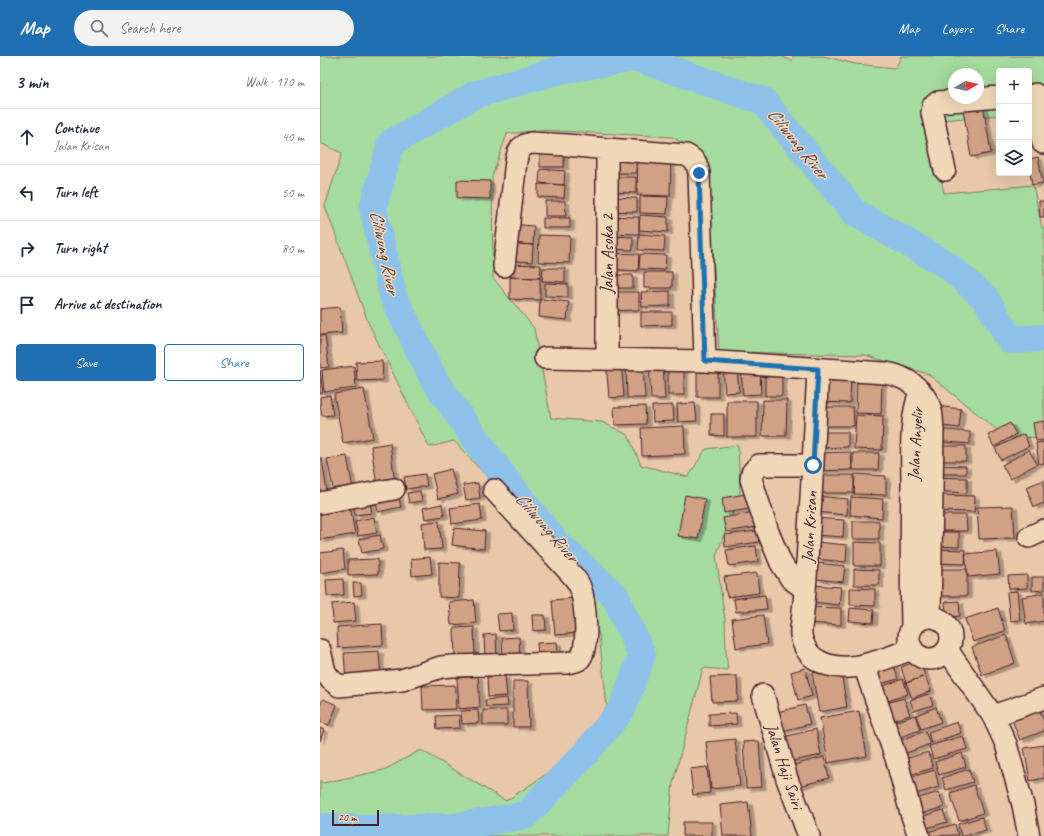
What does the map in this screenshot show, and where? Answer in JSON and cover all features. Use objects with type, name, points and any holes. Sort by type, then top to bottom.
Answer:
[{"type":"street","points":[[1036,93],[1043,143]]},
{"type":"street","points":[[945,170],[932,113],[933,106],[938,102],[996,97]]},
{"type":"street","points":[[504,266],[516,161],[518,153],[525,144],[567,144],[686,156],[692,158],[698,166],[699,173],[705,361]]},
{"type":"street","name":"Jalan Asoka 2","points":[[607,149],[607,359]]},
{"type":"street","points":[[545,358],[705,361],[869,372],[894,375],[907,380],[920,392]]},
{"type":"street","name":"Jalan Krisan","points":[[818,369],[806,589],[801,634],[803,644],[814,657],[824,663],[834,667],[843,668],[864,665]]},
{"type":"street","name":"Jalan Anyelir","points":[[920,392],[927,401],[932,416],[933,430],[930,617]]},
{"type":"street","name":"Jalan Anyelir","points":[[912,628],[912,441],[914,411],[920,392]]},
{"type":"street","points":[[806,589],[791,579],[780,563],[768,532],[751,479],[752,472],[765,464],[813,465]]},
{"type":"street","points":[[320,502],[394,489]]},
{"type":"street","points":[[321,657],[325,672],[338,686],[402,680],[442,667],[566,663],[578,660],[582,656],[586,636],[586,620],[580,585],[494,490]]},
{"type":"street","points":[[930,617],[943,621],[947,625],[952,638],[948,651],[943,656],[936,659],[929,660],[922,658],[912,649],[910,642],[912,628],[922,618],[930,617]]},
{"type":"street","points":[[912,649],[864,665],[896,758],[919,836]]},
{"type":"street","points":[[948,651],[993,716],[1006,744],[1023,805],[1033,828]]},
{"type":"street","name":"Jalan Haji Sairi","points":[[763,695],[787,779],[809,836]]},
{"type":"street","points":[[993,716],[1044,698]]},
{"type":"green space","points":[[320,56],[781,56],[792,61],[793,56],[823,56],[855,64],[896,68],[901,56],[1044,56],[1044,111],[1032,112],[1032,68],[996,68],[996,115],[929,121],[944,193],[1033,185],[1042,228],[1044,228],[1044,437],[1007,438],[928,374],[865,355],[719,352],[707,157],[672,137],[540,130],[507,134],[492,177],[493,278],[534,328],[551,418],[602,422],[628,435],[641,465],[688,477],[706,449],[738,445],[740,494],[716,556],[725,620],[728,670],[703,668],[673,783],[668,836],[320,836],[320,780],[323,783],[384,770],[421,750],[506,801],[557,767],[607,707],[599,635],[583,581],[454,441],[429,447],[368,322],[325,206],[342,153],[320,143]]},
{"type":"building","points":[[983,105],[991,153],[971,157],[963,109]]},
{"type":"building","points":[[540,146],[564,146],[564,167],[540,167]]},
{"type":"building","points":[[638,155],[671,156],[670,196],[637,195]]},
{"type":"building","points":[[610,157],[636,157],[636,173],[611,173]]},
{"type":"building","points":[[1038,157],[1043,183],[1032,185],[1031,176],[1032,176],[1032,158]]},
{"type":"building","points":[[540,169],[565,171],[564,185],[539,183]]},
{"type":"building","points":[[609,177],[636,177],[636,193],[609,192]]},
{"type":"building","points":[[457,180],[490,181],[490,199],[457,198]]},
{"type":"building","points":[[538,184],[565,185],[564,198],[538,197]]},
{"type":"building","points":[[640,196],[668,197],[667,214],[640,213]]},
{"type":"building","points":[[609,197],[637,198],[637,212],[608,211]]},
{"type":"building","points":[[545,201],[565,201],[566,216],[545,216]]},
{"type":"building","points":[[1039,201],[1044,201],[1044,217],[1040,217]]},
{"type":"building","points":[[640,215],[668,217],[668,232],[639,230]]},
{"type":"building","points":[[608,216],[639,217],[639,234],[608,233]]},
{"type":"building","points":[[543,218],[570,218],[570,228],[543,228]]},
{"type":"building","points":[[510,224],[534,226],[533,245],[508,243]]},
{"type":"building","points":[[639,234],[665,236],[664,251],[638,250]]},
{"type":"building","points":[[539,235],[570,236],[569,263],[538,262]]},
{"type":"building","points":[[609,236],[633,237],[633,250],[609,249]]},
{"type":"building","points":[[508,243],[533,245],[532,262],[507,260]]},
{"type":"building","points":[[608,253],[639,254],[638,271],[607,269]]},
{"type":"building","points":[[640,254],[666,255],[665,270],[639,269]]},
{"type":"building","points":[[510,264],[541,265],[540,278],[510,277]]},
{"type":"building","points":[[543,268],[565,268],[565,282],[542,281]]},
{"type":"building","points":[[644,272],[672,272],[672,288],[644,288]]},
{"type":"building","points":[[608,275],[633,275],[633,288],[608,288]]},
{"type":"building","points":[[510,277],[540,278],[540,300],[510,299]]},
{"type":"building","points":[[545,283],[568,284],[568,297],[545,296]]},
{"type":"building","points":[[670,291],[670,306],[642,307],[641,292]]},
{"type":"building","points":[[609,292],[639,292],[639,310],[609,311]]},
{"type":"building","points":[[540,299],[569,302],[567,320],[539,317]]},
{"type":"building","points":[[340,307],[342,333],[320,335],[320,309]]},
{"type":"building","points":[[641,312],[672,312],[672,325],[641,326]]},
{"type":"building","points":[[325,335],[329,367],[320,368],[320,336]]},
{"type":"building","points":[[382,361],[383,380],[357,381],[356,362]]},
{"type":"building","points":[[621,361],[624,397],[609,398],[606,362]]},
{"type":"building","points":[[668,363],[684,363],[684,395],[668,395]]},
{"type":"building","points":[[663,364],[665,399],[651,399],[649,365]]},
{"type":"building","points":[[643,365],[645,398],[627,398],[626,366]]},
{"type":"building","points":[[354,366],[356,388],[324,392],[322,370]]},
{"type":"building","points":[[697,366],[718,366],[718,397],[697,397]]},
{"type":"building","points":[[737,367],[739,392],[725,393],[723,368]]},
{"type":"building","points":[[760,368],[761,394],[743,395],[741,369]]},
{"type":"building","points":[[765,368],[782,368],[782,396],[765,396]]},
{"type":"building","points":[[320,370],[323,393],[320,394]]},
{"type":"building","points":[[822,372],[851,373],[850,403],[822,402]]},
{"type":"building","points":[[857,379],[882,381],[881,414],[856,413]]},
{"type":"building","points":[[364,389],[373,438],[343,443],[334,394]]},
{"type":"building","points":[[330,395],[333,415],[322,416],[320,397]]},
{"type":"building","points":[[763,400],[787,400],[786,436],[762,436]]},
{"type":"building","points":[[727,401],[757,401],[757,437],[727,437]]},
{"type":"building","points":[[695,403],[697,421],[678,422],[677,404]]},
{"type":"building","points":[[673,405],[674,421],[653,422],[652,406]]},
{"type":"building","points":[[645,406],[646,424],[615,425],[614,407]]},
{"type":"building","points":[[937,406],[961,409],[959,428],[935,425]]},
{"type":"building","points":[[817,407],[853,407],[854,426],[818,426]]},
{"type":"building","points":[[711,414],[724,414],[724,436],[711,435]]},
{"type":"building","points":[[856,415],[883,416],[882,450],[854,449]]},
{"type":"building","points":[[1044,421],[1044,440],[1036,441],[1033,423]]},
{"type":"building","points":[[1010,423],[1016,434],[994,447],[988,435]]},
{"type":"building","points":[[684,426],[685,454],[642,456],[641,428]]},
{"type":"building","points":[[935,429],[970,432],[970,444],[934,441]]},
{"type":"building","points":[[815,432],[848,432],[848,447],[815,448]]},
{"type":"building","points":[[1024,434],[1029,446],[1001,460],[995,448]]},
{"type":"building","points":[[1044,442],[1044,463],[1039,464],[1036,443]]},
{"type":"building","points":[[390,443],[395,484],[377,486],[371,446]]},
{"type":"building","points":[[934,446],[966,446],[966,461],[934,461]]},
{"type":"building","points":[[1029,450],[1037,464],[1010,479],[1002,465]]},
{"type":"building","points":[[851,452],[852,470],[814,471],[814,453]]},
{"type":"building","points":[[853,453],[879,453],[878,470],[853,470]]},
{"type":"building","points":[[347,456],[353,489],[334,493],[327,459]]},
{"type":"building","points":[[320,458],[322,458],[327,493],[320,494]]},
{"type":"building","points":[[934,465],[966,466],[966,474],[934,474]]},
{"type":"building","points":[[451,469],[458,494],[438,499],[432,474]]},
{"type":"building","points":[[425,474],[427,486],[406,489],[404,477]]},
{"type":"building","points":[[855,474],[886,476],[886,495],[854,494]]},
{"type":"building","points":[[814,475],[854,475],[854,493],[814,493]]},
{"type":"building","points":[[933,477],[967,478],[967,493],[933,491]]},
{"type":"building","points":[[1044,480],[1044,503],[1034,507],[1026,487]]},
{"type":"building","points":[[478,483],[480,498],[466,500],[463,485]]},
{"type":"building","points":[[397,490],[401,507],[378,512],[374,495]]},
{"type":"building","points":[[420,491],[422,501],[409,503],[407,493]]},
{"type":"building","points":[[752,493],[755,508],[724,513],[722,498]]},
{"type":"building","points":[[685,495],[705,499],[698,539],[678,536]]},
{"type":"building","points":[[933,495],[975,496],[974,512],[933,511]]},
{"type":"building","points":[[816,496],[848,499],[847,515],[815,512]]},
{"type":"building","points":[[851,497],[883,499],[882,518],[850,515]]},
{"type":"building","points":[[369,498],[372,513],[355,515],[353,501]]},
{"type":"building","points":[[442,504],[444,516],[425,519],[423,508]]},
{"type":"building","points":[[480,504],[482,520],[452,524],[450,508]]},
{"type":"building","points":[[350,506],[355,534],[320,540],[320,511]]},
{"type":"building","points":[[1013,506],[1015,538],[979,539],[977,507]]},
{"type":"building","points":[[754,512],[756,527],[726,532],[723,518]]},
{"type":"building","points":[[938,515],[966,515],[967,531],[938,531]]},
{"type":"building","points":[[374,517],[377,533],[358,536],[355,521]]},
{"type":"building","points":[[815,518],[844,520],[843,537],[814,535]]},
{"type":"building","points":[[439,521],[442,549],[424,550],[422,523]]},
{"type":"building","points":[[853,521],[879,521],[879,539],[853,539]]},
{"type":"building","points":[[454,528],[485,531],[484,549],[452,545]]},
{"type":"building","points":[[757,531],[759,542],[725,547],[724,535]]},
{"type":"building","points":[[935,532],[959,532],[959,547],[935,546]]},
{"type":"building","points":[[380,535],[383,549],[362,553],[359,539]]},
{"type":"building","points":[[817,542],[847,545],[846,562],[816,559]]},
{"type":"building","points":[[854,542],[880,543],[880,566],[854,566]]},
{"type":"building","points":[[756,546],[758,562],[729,566],[726,550]]},
{"type":"building","points":[[932,549],[966,550],[965,564],[932,563]]},
{"type":"building","points":[[343,550],[345,569],[320,573],[320,553]]},
{"type":"building","points":[[997,551],[1000,574],[968,577],[965,554]]},
{"type":"building","points":[[430,557],[432,574],[412,576],[411,559]]},
{"type":"building","points":[[378,559],[378,574],[348,575],[348,560]]},
{"type":"building","points":[[439,562],[460,563],[459,598],[439,597]]},
{"type":"building","points":[[817,563],[845,566],[843,582],[816,579]]},
{"type":"building","points":[[854,569],[879,570],[879,585],[854,585]]},
{"type":"building","points":[[933,569],[967,569],[967,596],[933,596]]},
{"type":"building","points":[[757,573],[759,593],[727,597],[724,577]]},
{"type":"building","points":[[1027,575],[1027,588],[1009,589],[1008,576]]},
{"type":"building","points":[[1032,577],[1044,577],[1044,590],[1032,591]]},
{"type":"building","points":[[343,579],[344,595],[327,596],[326,580]]},
{"type":"building","points":[[353,583],[361,583],[362,595],[354,596]]},
{"type":"building","points":[[813,585],[841,587],[839,605],[811,602]]},
{"type":"building","points":[[850,588],[875,589],[875,606],[850,605]]},
{"type":"building","points":[[1017,591],[1020,620],[1010,621],[1007,592]]},
{"type":"building","points":[[1044,593],[1044,621],[1026,624],[1022,597]]},
{"type":"building","points":[[765,595],[767,609],[736,612],[734,599]]},
{"type":"building","points":[[575,598],[578,633],[555,635],[552,600]]},
{"type":"building","points":[[474,600],[476,623],[451,625],[449,602]]},
{"type":"building","points":[[959,601],[960,616],[946,617],[945,602]]},
{"type":"building","points":[[354,602],[356,621],[333,623],[332,604]]},
{"type":"building","points":[[808,607],[841,608],[841,625],[807,623]]},
{"type":"building","points":[[850,608],[874,610],[873,623],[849,621]]},
{"type":"building","points":[[998,608],[1005,631],[973,642],[965,619]]},
{"type":"building","points":[[512,613],[513,630],[499,631],[497,614]]},
{"type":"building","points":[[532,615],[545,615],[546,630],[533,631]]},
{"type":"building","points":[[763,615],[767,644],[736,648],[732,619]]},
{"type":"building","points":[[382,624],[383,645],[338,648],[337,627]]},
{"type":"building","points":[[474,627],[475,658],[455,659],[454,628]]},
{"type":"building","points":[[496,634],[497,661],[485,661],[484,635]]},
{"type":"building","points":[[1006,635],[1015,663],[982,675],[972,647]]},
{"type":"building","points":[[519,637],[520,658],[503,659],[502,638]]},
{"type":"building","points":[[557,642],[558,654],[538,656],[537,643]]},
{"type":"building","points":[[379,651],[381,680],[346,683],[344,653]]},
{"type":"building","points":[[892,658],[898,679],[873,686],[867,666]]},
{"type":"building","points":[[920,660],[925,676],[906,683],[901,667]]},
{"type":"building","points":[[840,667],[847,707],[819,712],[812,673]]},
{"type":"building","points":[[805,668],[812,696],[798,700],[791,672]]},
{"type":"building","points":[[478,676],[480,707],[459,709],[457,678]]},
{"type":"building","points":[[505,676],[507,696],[488,697],[487,677]]},
{"type":"building","points":[[737,676],[738,701],[712,702],[710,677]]},
{"type":"building","points":[[925,676],[931,691],[912,698],[906,683]]},
{"type":"building","points":[[903,679],[908,694],[879,704],[874,689]]},
{"type":"building","points":[[513,681],[528,681],[529,727],[513,727]]},
{"type":"building","points":[[455,685],[456,709],[423,710],[422,686]]},
{"type":"building","points":[[929,694],[933,705],[914,711],[910,700]]},
{"type":"building","points":[[507,698],[508,706],[486,707],[485,700]]},
{"type":"building","points":[[904,698],[910,715],[884,723],[879,705]]},
{"type":"building","points":[[323,699],[337,705],[329,725],[320,722],[320,705]]},
{"type":"building","points":[[805,705],[810,724],[782,731],[777,712]]},
{"type":"building","points":[[1038,705],[1044,722],[1044,731],[1020,740],[1010,715]]},
{"type":"building","points":[[936,707],[941,722],[921,729],[916,715]]},
{"type":"building","points":[[478,710],[479,723],[462,724],[461,711]]},
{"type":"building","points":[[483,710],[507,710],[507,725],[483,725]]},
{"type":"building","points":[[859,711],[867,756],[828,763],[820,718]]},
{"type":"building","points":[[736,713],[737,724],[709,726],[709,714]]},
{"type":"building","points":[[459,715],[460,728],[437,729],[436,716]]},
{"type":"building","points":[[915,715],[920,730],[892,740],[886,725]]},
{"type":"building","points":[[957,722],[961,733],[931,743],[928,732]]},
{"type":"building","points":[[320,728],[324,730],[320,741]]},
{"type":"building","points":[[816,729],[821,755],[788,762],[783,737]]},
{"type":"building","points":[[925,731],[930,744],[896,757],[891,744]]},
{"type":"building","points":[[963,736],[967,749],[933,759],[929,746]]},
{"type":"building","points":[[735,739],[740,786],[711,789],[706,742]]},
{"type":"building","points":[[759,741],[762,787],[746,788],[743,742]]},
{"type":"building","points":[[1044,745],[1044,778],[1030,781],[1024,748]]},
{"type":"building","points":[[928,752],[933,768],[903,777],[898,761]]},
{"type":"building","points":[[962,753],[966,767],[939,775],[935,762]]},
{"type":"building","points":[[824,757],[829,778],[796,787],[790,766]]},
{"type":"building","points":[[707,767],[710,793],[693,795],[690,769]]},
{"type":"building","points":[[969,769],[973,782],[946,790],[942,778]]},
{"type":"building","points":[[935,770],[939,787],[909,796],[904,779]]},
{"type":"building","points":[[974,785],[983,813],[959,821],[950,793]]},
{"type":"building","points":[[939,792],[944,807],[913,816],[909,801]]},
{"type":"building","points":[[748,802],[752,836],[723,836],[720,805]]},
{"type":"building","points":[[943,810],[947,822],[920,830],[917,818]]},
{"type":"building","points":[[982,817],[986,830],[961,836],[958,824]]},
{"type":"building","points":[[683,822],[712,822],[712,836],[683,836]]},
{"type":"building","points":[[955,824],[958,835],[922,836],[921,834]]},
{"type":"waterway","name":"Ciliwung River","points":[[320,827],[369,829],[454,827],[526,815],[584,755],[622,709],[642,655],[615,596],[556,543],[492,462],[434,380],[393,296],[373,208],[391,143],[474,95],[560,70],[637,58],[763,101],[854,212],[947,265],[986,299],[1010,340],[1044,338]]},
{"type":"route","points":[[699,173],[705,361],[818,369],[813,465]]}]
